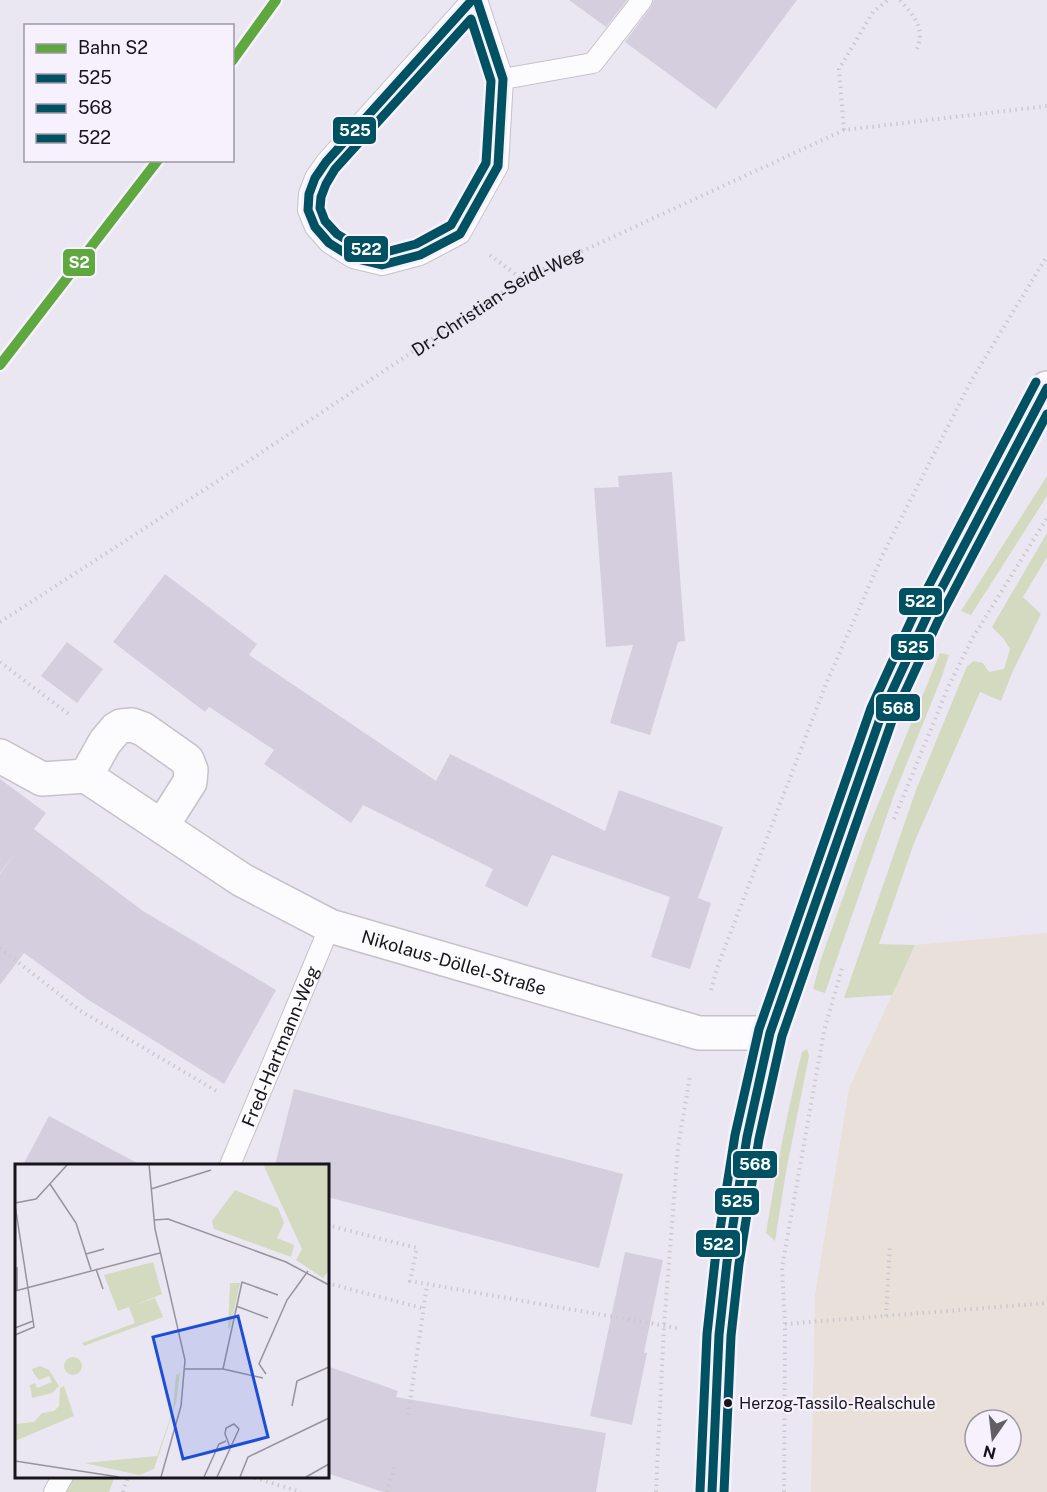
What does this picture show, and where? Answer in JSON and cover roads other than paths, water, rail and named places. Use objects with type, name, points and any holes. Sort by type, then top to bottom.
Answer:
[{"type":"street","points":[[712,1492],[719,1335],[727,1262],[747,1137],[770,1033],[882,713],[927,616],[1047,388]]},
{"type":"street","points":[[0,756],[42,779],[86,776],[111,733],[121,726],[132,724],[143,729],[187,760],[191,770],[190,782],[162,826]]},
{"type":"street","name":"Nikolaus-Döllel-Straße","points":[[86,776],[242,880],[330,926],[699,1033],[770,1033]]},
{"type":"lane","points":[[475,0],[503,79],[498,166],[460,234],[420,255],[382,265],[353,258],[329,243],[315,227],[308,210],[309,194],[315,178],[326,162],[475,0]]},
{"type":"lane","points":[[503,79],[593,63],[642,0]]},
{"type":"lane","name":"Fred-Hartmann-Weg","points":[[230,1164],[330,926]]},
{"type":"lane","points":[[54,1492],[62,1477]]},
{"type":"rail line","name":"S2","points":[[234,58],[276,0]]},
{"type":"rail line","name":"S2","points":[[0,365],[156,162]]},
{"type":"place","name":"Herzog-Tassilo-Realschule","points":[[728,1403]]}]
